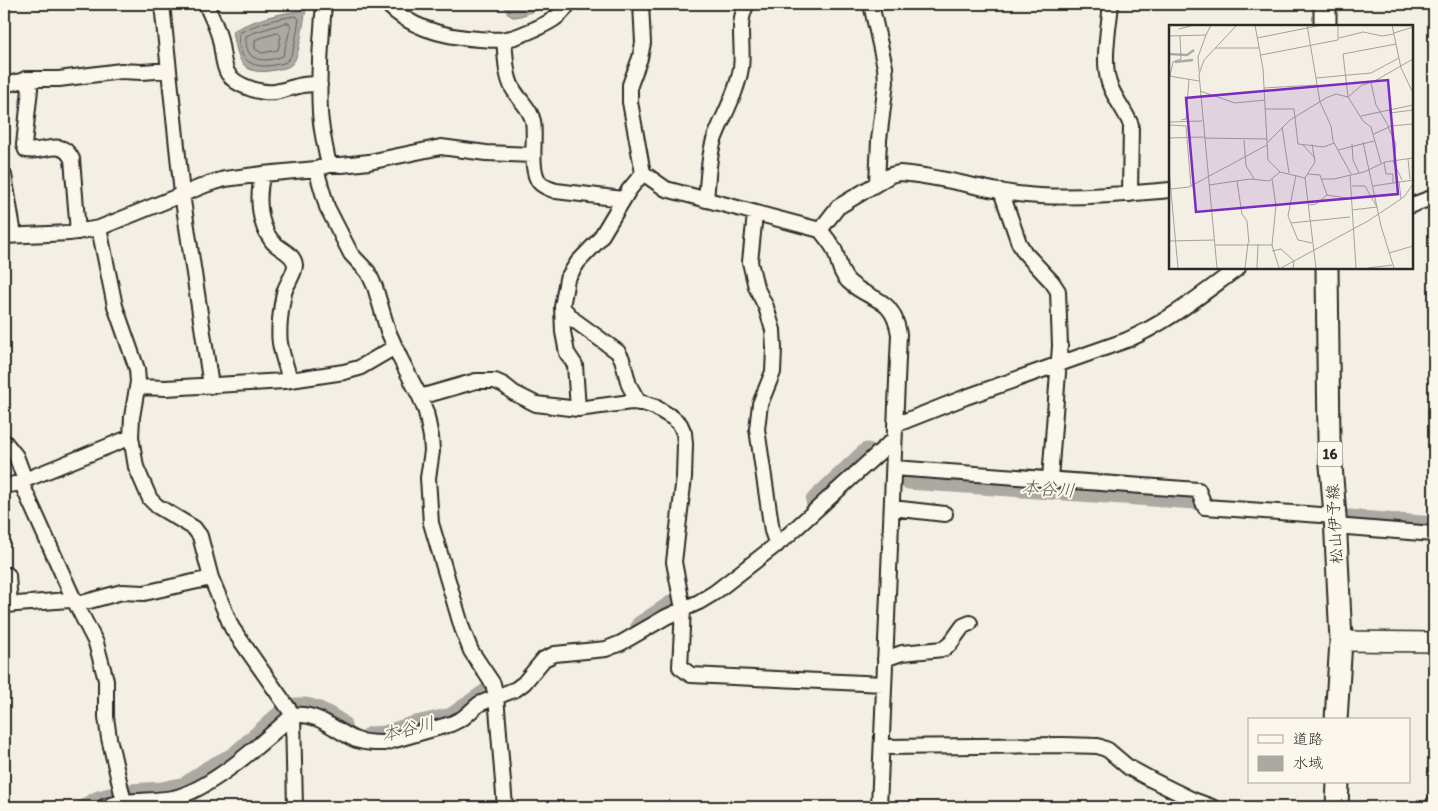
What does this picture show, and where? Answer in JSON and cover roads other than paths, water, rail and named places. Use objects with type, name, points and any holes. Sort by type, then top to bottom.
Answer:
[{"type":"main road","points":[[1325,4],[1325,25]]},
{"type":"main road","name":"松山伊予線","points":[[1327,269],[1329,440],[1335,521],[1340,640],[1336,718]]},
{"type":"main road","points":[[1340,640],[1434,642]]},
{"type":"main road","points":[[1337,807],[1338,784]]},
{"type":"street","points":[[162,4],[182,194],[211,386]]},
{"type":"street","points":[[206,4],[219,36],[228,76],[238,84],[253,90],[267,92],[275,92],[301,84],[320,85]]},
{"type":"street","points":[[324,4],[320,85],[323,167],[327,207],[351,254],[368,272],[376,287],[388,331],[420,397],[429,424],[432,456],[428,478],[431,523],[471,651],[492,684],[496,696],[505,807]]},
{"type":"street","points":[[387,4],[404,18],[442,35],[504,40],[521,35],[550,22],[568,4]]},
{"type":"street","points":[[578,409],[575,365],[567,353],[565,344],[562,307],[563,292],[571,270],[598,240],[623,199],[642,173],[630,102],[630,85],[640,58],[643,43],[640,4]]},
{"type":"street","points":[[706,200],[711,151],[738,81],[741,67],[741,22],[747,4]]},
{"type":"street","points":[[871,4],[885,67],[886,82],[879,140],[877,183]]},
{"type":"street","points":[[1111,4],[1107,71],[1111,86],[1131,125],[1130,194]]},
{"type":"street","points":[[504,40],[510,82],[532,118],[535,135],[533,155],[539,182],[546,188],[556,191],[623,199]]},
{"type":"street","points":[[4,85],[25,80],[59,79],[121,70],[142,72],[169,70]]},
{"type":"street","points":[[25,80],[30,89],[24,145],[26,150],[31,151],[64,148],[68,152],[72,160],[78,232]]},
{"type":"street","points":[[4,175],[9,235],[78,232],[99,228],[182,194],[225,179],[369,162],[441,147],[486,153],[533,155]]},
{"type":"street","points":[[642,173],[666,189],[820,230],[834,249],[841,270],[847,280],[858,289],[882,301],[897,319],[899,334],[879,807]]},
{"type":"street","points":[[820,230],[838,207],[891,175],[899,173],[1039,196],[1110,196],[1169,190]]},
{"type":"street","points":[[263,174],[259,196],[264,228],[270,240],[280,250],[287,252],[295,264],[286,285],[282,302],[280,343],[290,380]]},
{"type":"street","points":[[1002,191],[1014,230],[1025,253],[1058,291],[1060,346],[1050,479]]},
{"type":"street","points":[[1413,205],[1434,197]]},
{"type":"street","points":[[755,214],[750,262],[756,286],[766,307],[773,330],[775,361],[773,372],[760,404],[757,429],[772,531],[776,545]]},
{"type":"street","points":[[99,228],[115,306],[137,369],[137,387],[131,437],[136,467],[150,499],[157,506],[194,528],[200,536],[211,578],[232,628],[293,715],[295,807]]},
{"type":"street","points":[[104,807],[124,802],[172,798],[201,786],[227,771],[293,715],[303,714],[312,716],[355,740],[384,743],[451,724],[463,718],[479,704],[496,696],[506,694],[524,683],[544,659],[568,652],[606,649],[621,644],[666,617],[714,593],[776,545],[894,432],[966,397],[1127,340],[1149,330],[1172,317],[1237,269]]},
{"type":"street","points":[[562,307],[574,320],[618,352],[622,359],[629,384],[639,403]]},
{"type":"street","points":[[137,387],[154,389],[211,386],[290,380],[344,372],[359,368],[395,347]]},
{"type":"street","points":[[420,397],[476,381],[495,381],[536,404],[578,409],[631,402],[655,407],[673,418],[680,424],[684,433],[684,477],[674,562],[683,609],[680,667],[691,675],[884,684]]},
{"type":"street","points":[[4,486],[23,481],[131,437]]},
{"type":"street","points":[[4,441],[16,456],[23,481],[102,660],[106,680],[108,738],[124,802]]},
{"type":"street","points":[[894,468],[1198,490],[1205,507],[1434,534]]},
{"type":"street","points":[[892,508],[945,514]]},
{"type":"street","points":[[4,575],[8,575],[7,605],[69,600],[82,603],[122,592],[144,593],[211,578]]},
{"type":"street","points":[[885,659],[902,653],[943,649],[950,644],[963,626],[970,623]]},
{"type":"street","points":[[883,747],[1098,746],[1108,750],[1128,767],[1152,780],[1212,807]]},
{"type":"water","points":[[504,4],[547,4],[513,17],[508,13]]},
{"type":"water","points":[[306,10],[298,53],[291,65],[282,69],[254,71],[243,64],[239,57],[233,31],[268,17]]},
{"type":"waterway","name":"本谷川","points":[[816,501],[867,453],[869,455]]},
{"type":"waterway","name":"本谷川","points":[[901,475],[908,479],[1195,499]]},
{"type":"waterway","name":"本谷川","points":[[1349,520],[1434,527]]},
{"type":"waterway","name":"本谷川","points":[[641,626],[676,603]]},
{"type":"waterway","name":"本谷川","points":[[371,737],[385,736],[412,727],[452,718],[489,692]]},
{"type":"waterway","name":"本谷川","points":[[296,708],[314,710],[341,725]]},
{"type":"waterway","name":"本谷川","points":[[129,794],[162,792],[186,787],[210,770],[235,757],[284,713]]},
{"type":"waterway","name":"本谷川","points":[[88,807],[99,801],[118,796]]}]
